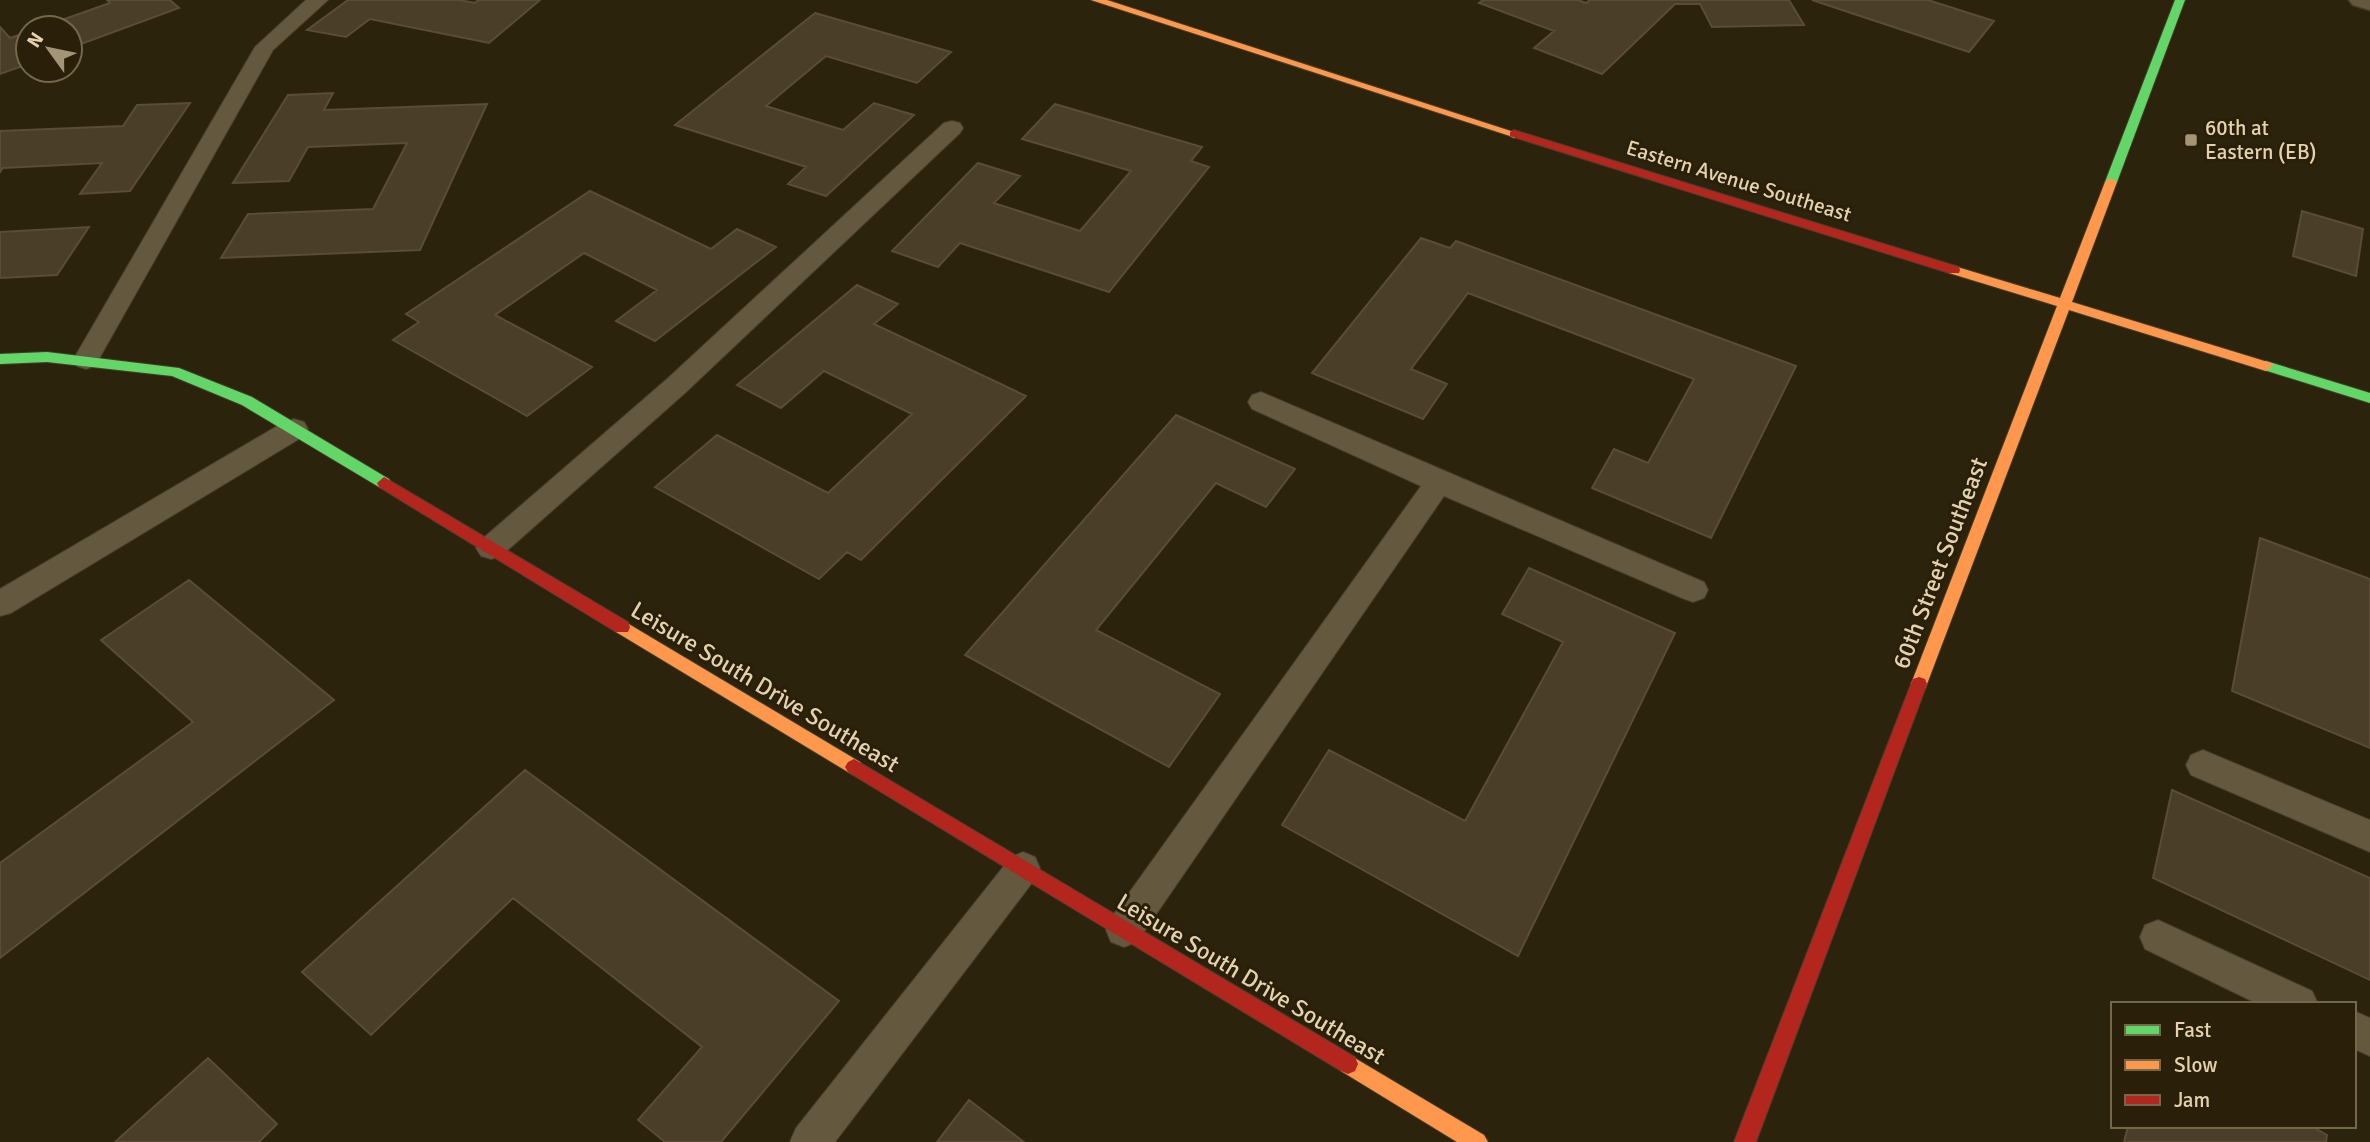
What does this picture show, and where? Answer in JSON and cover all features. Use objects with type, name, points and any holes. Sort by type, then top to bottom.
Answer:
[{"type":"street","name":"Eastern Avenue Southeast","points":[[1096,0],[1379,92],[2370,398]]},
{"type":"street","name":"60th Street Southeast","points":[[1745,1142],[2180,0]]},
{"type":"street","points":[[2362,0],[2370,2]]},
{"type":"street","name":"Leisure South Drive Southeast","points":[[0,359],[47,357],[174,370],[247,401],[1477,1142]]},
{"type":"lane","points":[[86,360],[265,47],[318,0]]},
{"type":"lane","points":[[491,548],[676,386],[952,128]]},
{"type":"lane","points":[[1261,402],[1439,482],[1693,590]]},
{"type":"lane","points":[[0,604],[294,429]]},
{"type":"lane","points":[[1124,930],[1439,482]]},
{"type":"lane","points":[[2203,765],[2370,836]]},
{"type":"lane","points":[[810,1142],[1023,868]]},
{"type":"lane","points":[[2158,937],[2295,1002]]},
{"type":"building","points":[[107,0],[170,0],[179,8],[84,43],[84,14],[79,14],[110,3]]},
{"type":"building","points":[[348,0],[459,0],[475,3],[478,0],[540,0],[489,43],[370,19],[346,37],[307,30]]},
{"type":"building","points":[[1483,0],[1578,0],[1586,3],[1590,0],[1789,0],[1804,25],[1712,27],[1700,4],[1675,4],[1602,74],[1534,48],[1554,31],[1479,3]]},
{"type":"building","points":[[1812,0],[1928,0],[1994,21],[1969,52]]},
{"type":"building","points":[[815,13],[951,52],[917,83],[826,56],[766,106],[843,130],[874,103],[914,115],[826,196],[788,184],[806,167],[675,125]]},
{"type":"building","points":[[0,27],[10,38],[14,37],[14,69],[0,74]]},
{"type":"building","points":[[333,93],[324,110],[487,104],[420,250],[221,258],[248,214],[373,209],[407,143],[308,147],[289,181],[233,183],[288,95]]},
{"type":"building","points":[[190,103],[130,191],[80,194],[102,163],[3,168],[0,172],[0,131],[123,126],[137,105]]},
{"type":"building","points":[[1055,104],[1202,147],[1191,161],[1209,167],[1109,292],[960,243],[938,267],[892,251],[978,163],[1020,176],[994,203],[1080,231],[1131,171],[1022,139]]},
{"type":"building","points":[[590,191],[711,249],[737,229],[776,247],[655,341],[616,321],[657,290],[584,253],[495,315],[592,367],[527,416],[393,340],[419,322],[406,314]]},
{"type":"building","points":[[2302,211],[2363,229],[2356,276],[2293,256]]},
{"type":"building","points":[[89,227],[57,275],[0,278],[0,232]]},
{"type":"building","points":[[1421,238],[1450,248],[1456,241],[1796,366],[1711,538],[1592,488],[1614,449],[1648,463],[1694,379],[1468,293],[1411,369],[1447,384],[1423,419],[1312,373]]},
{"type":"building","points":[[857,285],[898,304],[874,324],[1026,396],[861,560],[847,552],[819,579],[655,487],[717,435],[828,493],[912,414],[824,371],[781,408],[737,385]]},
{"type":"building","points":[[1176,415],[1295,469],[1266,507],[1216,483],[1096,630],[1220,694],[1169,767],[965,655]]},
{"type":"building","points":[[2260,538],[2370,579],[2370,748],[2232,691]]},
{"type":"building","points":[[1529,568],[1675,633],[1518,956],[1282,825],[1329,750],[1465,821],[1563,642],[1502,614]]},
{"type":"building","points":[[189,580],[334,700],[0,958],[0,863],[193,722],[101,640]]},
{"type":"building","points":[[525,770],[839,1001],[721,1142],[665,1142],[638,1120],[702,1047],[513,898],[371,1035],[302,972]]},
{"type":"building","points":[[2172,790],[2370,878],[2370,980],[2153,878]]},
{"type":"building","points":[[208,1058],[277,1124],[259,1142],[115,1142]]},
{"type":"building","points":[[969,1100],[1024,1142],[937,1142]]},
{"type":"building","points":[[2128,1128],[2315,1128],[2327,1135],[2326,1142],[2124,1142]]},
{"type":"traffic: fast","points":[[2111,182],[2180,0]]},
{"type":"traffic: fast","points":[[0,359],[47,357],[174,371],[247,401],[384,483]]},
{"type":"traffic: fast","points":[[2266,366],[2370,398]]},
{"type":"traffic: slow","points":[[1096,0],[1514,134]]},
{"type":"traffic: slow","points":[[1919,684],[2111,182]]},
{"type":"traffic: slow","points":[[1954,270],[2266,366]]},
{"type":"traffic: slow","points":[[622,627],[854,767]]},
{"type":"traffic: slow","points":[[1348,1064],[1477,1142]]},
{"type":"traffic: jam","points":[[1514,134],[1954,270]]},
{"type":"traffic: jam","points":[[384,483],[622,627]]},
{"type":"traffic: jam","points":[[1745,1142],[1919,684]]},
{"type":"traffic: jam","points":[[854,767],[1348,1064]]},
{"type":"place","name":"60th at Eastern (EB)","points":[[2191,140]]}]
